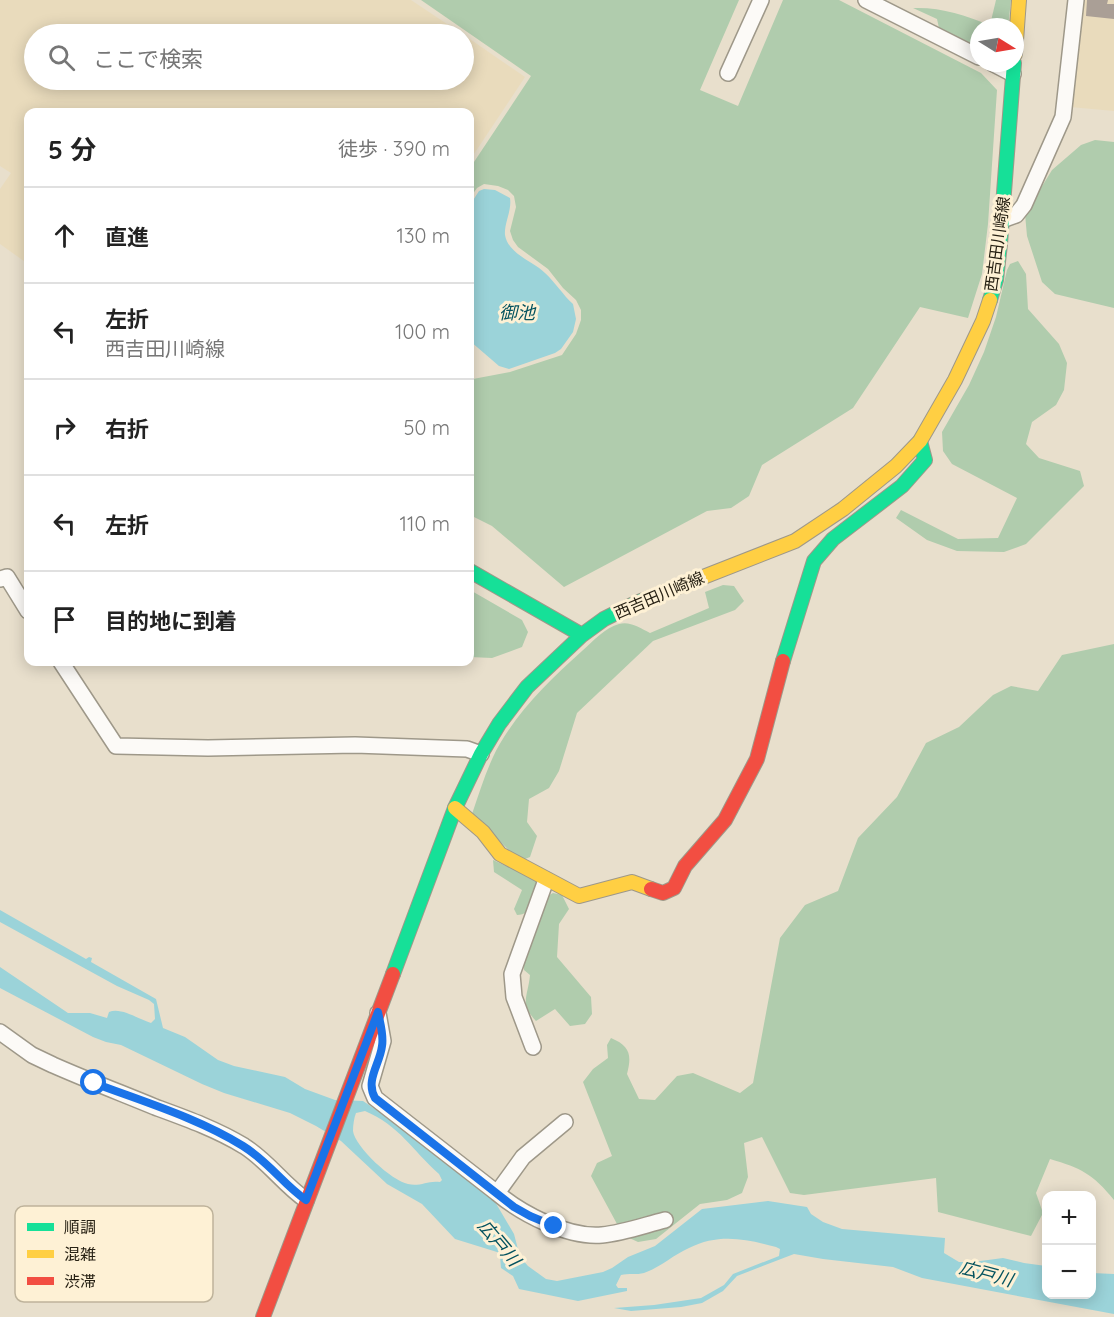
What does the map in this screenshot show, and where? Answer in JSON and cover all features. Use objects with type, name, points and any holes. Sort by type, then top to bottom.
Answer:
[{"type":"main road","points":[[1018,18],[1019,0]]},
{"type":"main road","name":"西吉田川崎線","points":[[263,1317],[455,808],[481,754],[499,724],[527,687],[582,635],[604,619],[636,603],[795,541],[843,509],[896,466],[920,441],[955,380],[983,321],[996,280],[1014,72]]},
{"type":"main road","points":[[455,808],[483,832],[500,854],[579,896],[632,882],[663,893],[674,888],[685,866],[725,820],[757,759],[779,675],[814,561],[833,539],[902,486],[925,460],[920,441]]},
{"type":"main road","points":[[474,572],[582,635]]},
{"type":"street","points":[[728,73],[761,0]]},
{"type":"street","points":[[866,0],[970,52]]},
{"type":"street","points":[[1002,220],[1016,215],[1024,205],[1063,117],[1076,0]]},
{"type":"street","points":[[0,579],[7,577],[24,605]]},
{"type":"street","points":[[64,666],[116,746],[208,748],[355,745],[467,749],[481,754]]},
{"type":"street","points":[[533,1047],[514,997],[512,974],[546,880]]},
{"type":"street","points":[[378,1012],[383,1041],[370,1086],[375,1098],[497,1193],[530,1216],[554,1226],[582,1233],[606,1234],[665,1220]]},
{"type":"street","points":[[0,1032],[32,1055],[53,1065],[201,1124],[243,1146],[262,1158],[293,1191],[306,1200]]},
{"type":"street","points":[[497,1193],[523,1157],[566,1122]]},
{"type":"shaded area","points":[[0,0],[411,0],[447,24],[24,24],[24,90],[474,90],[474,42],[525,77],[474,154],[474,108],[24,108],[24,261],[0,244],[0,189],[11,173],[0,166]]},
{"type":"shaded area","points":[[1081,0],[1114,0],[1114,111],[1070,107]]},
{"type":"green space","points":[[421,0],[739,0],[700,90],[738,106],[783,0],[839,0],[970,67],[970,72],[981,73],[997,90],[988,224],[982,274],[968,318],[920,307],[853,408],[762,465],[749,496],[731,508],[707,511],[564,587],[492,526],[474,517],[474,379],[510,372],[562,355],[576,334],[581,320],[581,310],[576,300],[548,269],[518,247],[513,240],[510,231],[516,207],[514,196],[508,190],[498,186],[484,184],[474,192],[474,162],[531,76],[474,37],[474,24],[456,24]]},
{"type":"green space","points":[[996,0],[1011,0],[1009,18],[992,18]]},
{"type":"green space","points":[[913,8],[933,9],[971,18],[970,43],[939,28],[937,19]]},
{"type":"green space","points":[[1095,140],[1114,142],[1114,308],[1055,294],[1042,282],[1027,236],[1025,214],[1052,170],[1081,145]]},
{"type":"green space","points":[[1018,261],[1026,274],[1028,309],[1059,344],[1067,363],[1064,390],[1056,405],[1032,422],[1026,444],[1039,458],[1080,471],[1084,486],[1026,544],[1004,552],[957,551],[927,540],[896,518],[901,510],[958,539],[998,538],[1017,498],[952,464],[943,451],[942,432],[969,385],[984,352],[996,317],[1007,270],[1010,264]]},
{"type":"green space","points":[[723,585],[734,586],[744,601],[735,610],[653,641],[577,713],[559,771],[549,788],[529,799],[527,822],[537,836],[530,857],[520,861],[472,814],[494,755],[512,725],[550,681],[609,628],[627,623],[650,633],[709,608],[705,592]]},
{"type":"green space","points":[[474,592],[522,620],[528,632],[522,647],[492,658],[474,657]]},
{"type":"green space","points":[[1114,644],[1114,1200],[1086,1173],[1050,1159],[1036,1193],[1042,1215],[1031,1236],[938,1212],[936,1178],[804,1195],[790,1193],[762,1137],[744,1143],[748,1177],[742,1193],[727,1200],[700,1204],[656,1239],[638,1242],[623,1235],[591,1176],[597,1163],[612,1156],[583,1082],[593,1069],[608,1058],[607,1045],[611,1038],[622,1044],[628,1052],[627,1074],[639,1099],[655,1100],[677,1076],[693,1073],[740,1093],[753,1083],[780,938],[805,905],[838,891],[858,838],[897,797],[926,743],[959,727],[993,695],[1011,686],[1038,691],[1062,655]]},
{"type":"green space","points":[[493,860],[535,879],[539,889],[530,910],[517,915],[514,909],[522,890],[494,872]]},
{"type":"green space","points":[[553,893],[562,895],[569,909],[559,924],[557,957],[591,997],[592,1014],[585,1024],[570,1026],[555,1009],[536,1021],[526,1004],[530,975],[524,970],[524,957],[546,897]]},
{"type":"water","name":"御池","points":[[495,190],[510,198],[505,230],[507,242],[516,252],[552,280],[573,304],[576,319],[573,332],[561,349],[509,369],[499,366],[474,344],[474,199],[479,191]]},
{"type":"water","name":"広戸川","points":[[0,910],[86,959],[92,958],[91,962],[156,999],[163,1028],[185,1037],[218,1060],[234,1066],[285,1077],[305,1089],[335,1100],[363,1101],[384,1115],[491,1195],[514,1234],[520,1257],[546,1279],[557,1281],[603,1272],[612,1268],[628,1257],[655,1246],[702,1209],[768,1201],[807,1207],[811,1214],[823,1222],[842,1229],[945,1238],[944,1253],[959,1262],[1003,1258],[1042,1265],[1042,1299],[1096,1299],[1096,1273],[1114,1274],[1114,1314],[922,1278],[893,1267],[794,1254],[737,1276],[723,1291],[702,1303],[631,1311],[614,1308],[701,1298],[724,1285],[733,1274],[779,1256],[780,1249],[776,1247],[732,1239],[700,1243],[644,1273],[621,1275],[616,1285],[618,1288],[627,1288],[627,1291],[578,1301],[519,1289],[513,1276],[501,1268],[500,1256],[497,1252],[455,1239],[422,1204],[387,1184],[341,1141],[290,1113],[224,1093],[121,1045],[93,1037],[0,988],[0,967],[68,1013],[90,1013],[107,1018],[109,1012],[119,1011],[151,1023],[155,1019],[154,1004],[0,922]],"holes":[[[365,1111],[388,1124],[439,1174],[442,1180],[440,1182],[412,1185],[401,1182],[367,1154],[355,1138],[353,1131],[356,1113]]]},
{"type":"building","points":[[1087,0],[1108,0],[1107,4],[1114,4],[1114,19],[1086,16]]},
{"type":"traffic: fast","points":[[990,300],[996,280],[1000,244],[1013,72]]},
{"type":"traffic: fast","points":[[783,661],[814,561],[833,539],[902,486],[925,460],[920,441]]},
{"type":"traffic: fast","points":[[474,573],[582,635]]},
{"type":"traffic: fast","points":[[393,974],[455,808],[481,754],[499,724],[527,687],[582,635],[604,619],[636,603],[693,581]]},
{"type":"traffic: slow","points":[[1018,18],[1019,0]]},
{"type":"traffic: slow","points":[[693,581],[795,541],[843,509],[896,466],[920,441],[955,380],[983,321],[990,300]]},
{"type":"traffic: slow","points":[[455,808],[483,832],[500,854],[579,896],[632,882],[651,889]]},
{"type":"traffic: jam","points":[[651,889],[663,893],[674,888],[685,866],[725,820],[757,759],[783,661]]},
{"type":"traffic: jam","points":[[263,1317],[393,974]]},
{"type":"route","points":[[94,1083],[201,1124],[243,1146],[262,1158],[293,1191],[306,1200],[378,1012],[383,1041],[370,1086],[375,1098],[514,1207],[554,1226]]}]
